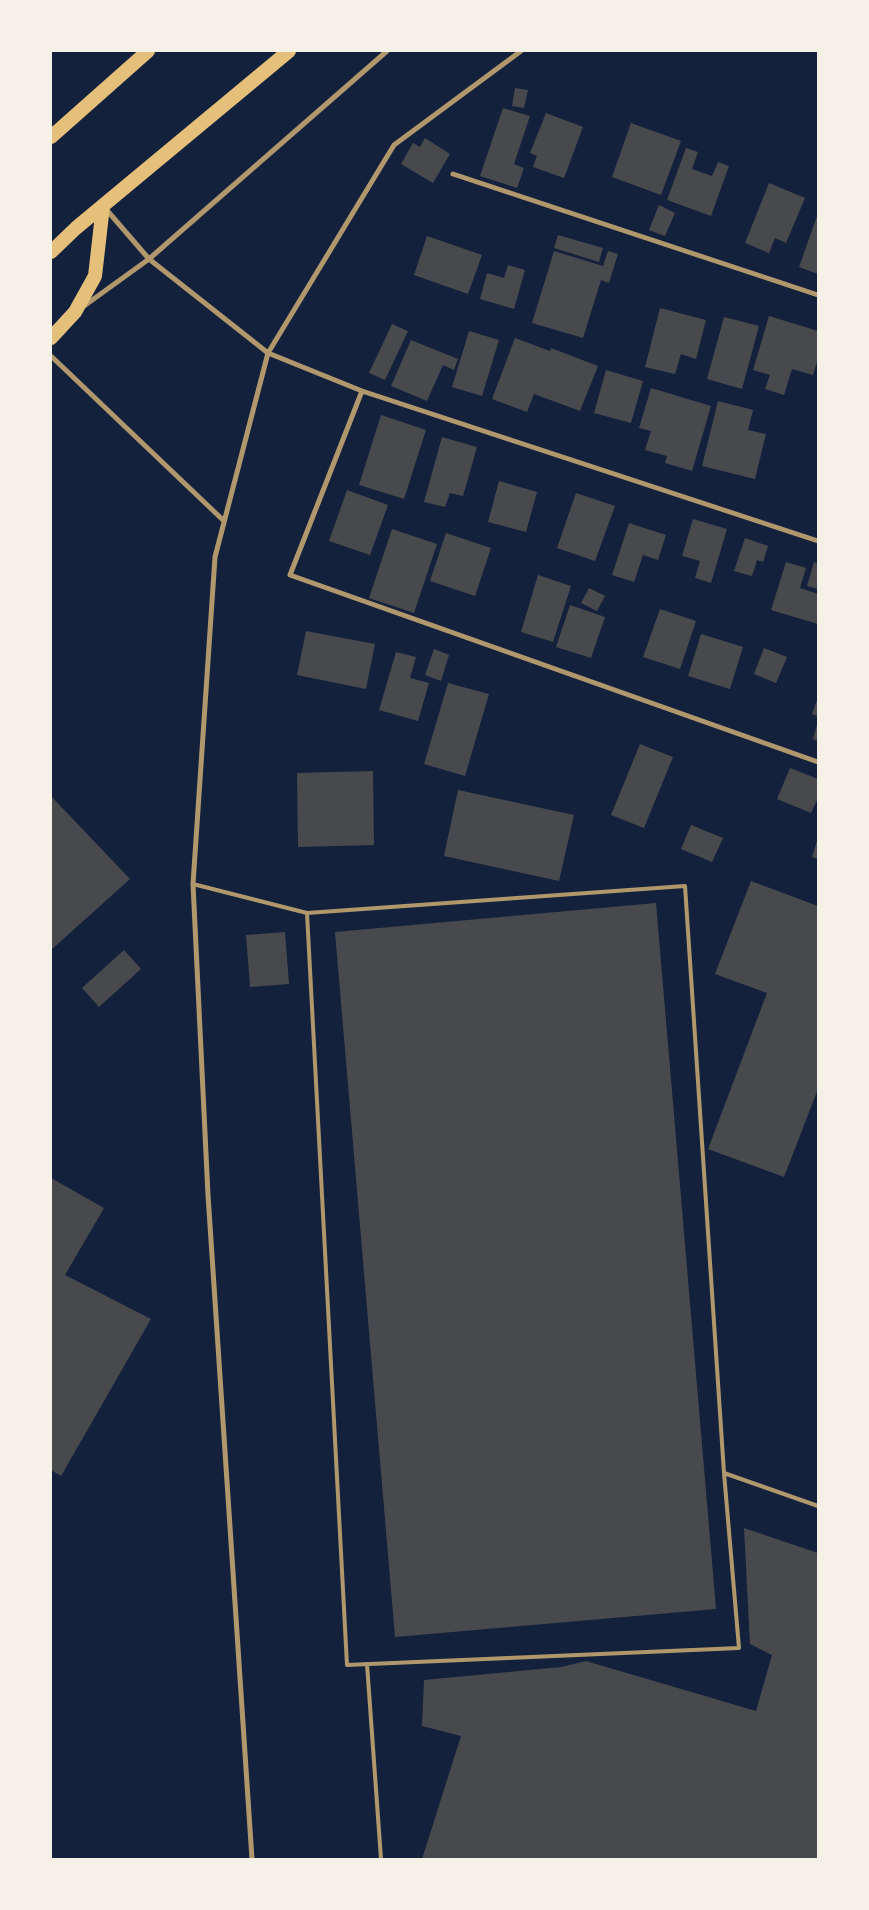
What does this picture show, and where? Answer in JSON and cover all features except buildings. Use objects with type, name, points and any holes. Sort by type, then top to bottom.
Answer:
[{"type":"highway","points":[[51,137],[148,51]]},
{"type":"highway","points":[[51,252],[103,206],[289,51]]},
{"type":"highway","points":[[51,338],[75,312],[95,276],[103,206]]},
{"type":"street","points":[[75,312],[149,259],[387,51]]},
{"type":"street","points":[[252,1859],[208,1195],[193,884],[214,557],[268,353],[394,145],[521,51]]},
{"type":"street","points":[[452,174],[818,295]]},
{"type":"street","points":[[103,206],[149,259],[268,353],[362,391],[818,541]]},
{"type":"street","points":[[51,356],[224,521]]},
{"type":"street","points":[[362,391],[290,575],[818,762]]},
{"type":"lane","points":[[193,884],[307,913],[685,886],[724,1473],[739,1648],[347,1666],[307,913]]},
{"type":"lane","points":[[724,1473],[818,1506]]},
{"type":"lane","points":[[367,1664],[381,1859]]}]
